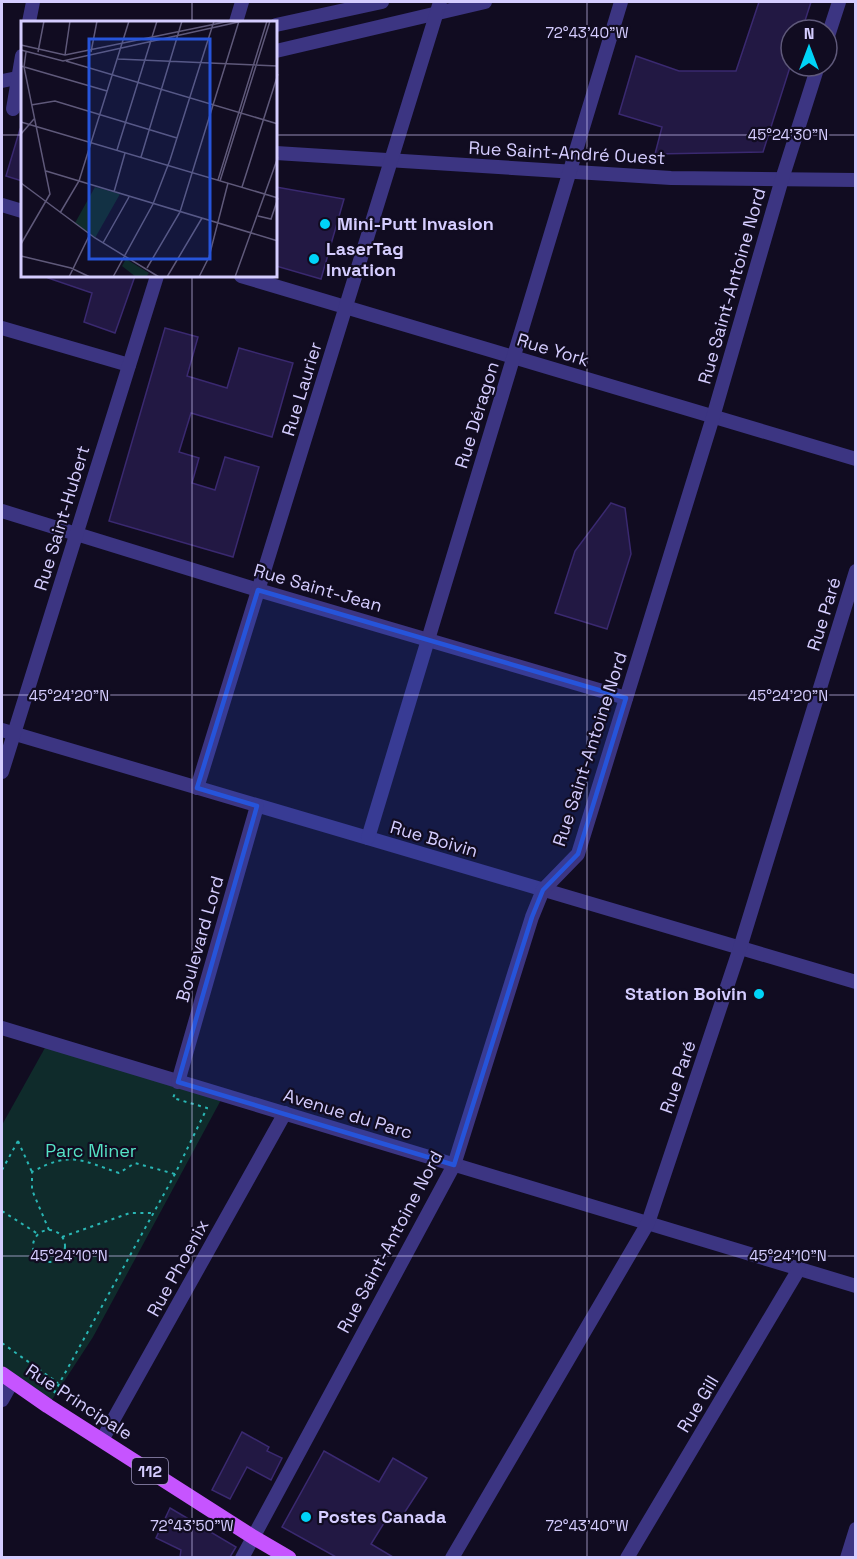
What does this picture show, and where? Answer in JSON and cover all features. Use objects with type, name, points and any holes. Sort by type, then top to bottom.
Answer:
[{"type":"main road","name":"Rue Principale","points":[[7,1378],[253,1537],[289,1557]]},
{"type":"street","points":[[29,21],[33,2]]},
{"type":"street","points":[[236,21],[242,2]]},
{"type":"street","points":[[278,24],[382,2]]},
{"type":"street","points":[[278,50],[439,6],[485,2]]},
{"type":"street","name":"Rue Déragon","points":[[368,838],[621,2]]},
{"type":"street","points":[[834,18],[839,2]]},
{"type":"street","name":"Rue Laurier","points":[[197,788],[439,6]]},
{"type":"street","points":[[2,81],[20,77],[12,109]]},
{"type":"street","name":"Rue Saint-Antoine Nord","points":[[242,1557],[454,1165],[532,917],[543,890],[578,854],[713,417],[782,179],[814,78]]},
{"type":"street","name":"Rue Saint-André Ouest","points":[[278,153],[671,178],[855,180]]},
{"type":"street","points":[[2,205],[21,211]]},
{"type":"street","name":"Rue Saint-Hubert","points":[[2,772],[7,732],[76,533],[156,278]]},
{"type":"street","name":"Rue York","points":[[248,278],[855,459]]},
{"type":"street","points":[[2,328],[129,365]]},
{"type":"street","name":"Rue Saint-Jean","points":[[2,511],[258,590],[626,698]]},
{"type":"street","name":"Rue Paré","points":[[452,1557],[648,1223],[741,948],[855,571]]},
{"type":"street","name":"Rue Boivin","points":[[7,732],[855,982]]},
{"type":"street","name":"Boulevard Lord","points":[[178,1082],[257,806]]},
{"type":"street","name":"Avenue du Parc","points":[[2,1028],[855,1286]]},
{"type":"street","name":"Rue Phoenix","points":[[102,1440],[285,1113]]},
{"type":"street","name":"Rue Gill","points":[[627,1557],[799,1269]]},
{"type":"street","points":[[2,1400],[7,1378]]},
{"type":"street","points":[[847,1557],[855,1529]]},
{"type":"path","points":[[62,1237],[130,1213],[154,1213],[207,1108],[173,1098],[178,1082]]},
{"type":"path","points":[[2,1170],[18,1141],[32,1172],[32,1190],[49,1230]]},
{"type":"path","points":[[32,1172],[52,1161],[78,1159],[119,1173],[135,1163],[175,1174]]},
{"type":"path","points":[[2,1211],[38,1234]]},
{"type":"path","name":"Rue Principale","points":[[2,1343],[58,1383],[154,1213]]},
{"type":"path","points":[[49,1230],[62,1237],[65,1246],[61,1256],[52,1262],[38,1258],[33,1250],[33,1241],[38,1234],[49,1230]]},
{"type":"highlighted area","points":[[258,590],[626,698],[578,854],[543,890],[532,917],[454,1165],[178,1082],[257,806],[197,788]]},
{"type":"green space","name":"Parc Miner","points":[[46,1046],[222,1098],[93,1337],[48,1406],[2,1374],[2,1125]]},
{"type":"building","points":[[759,2],[811,2],[806,18],[779,18],[779,78],[787,78],[763,152],[655,154],[662,127],[619,114],[636,56],[679,71],[736,71]]},
{"type":"building","points":[[20,129],[21,129],[21,181],[6,176]]},
{"type":"building","points":[[278,187],[344,199],[321,279],[278,267]]},
{"type":"building","points":[[48,278],[134,278],[115,333],[84,322],[92,293]]},
{"type":"building","points":[[165,328],[198,337],[187,376],[227,388],[239,348],[293,363],[272,437],[191,413],[179,452],[199,458],[192,483],[215,490],[225,457],[259,467],[233,557],[109,521]]},
{"type":"building","points":[[611,503],[625,508],[631,554],[607,629],[555,613],[575,551]]},
{"type":"building","points":[[242,1432],[269,1447],[267,1451],[282,1458],[271,1480],[247,1467],[230,1499],[212,1490]]},
{"type":"building","points":[[324,1451],[379,1482],[393,1458],[427,1478],[399,1521],[389,1515],[371,1544],[393,1557],[336,1557],[282,1527]]},
{"type":"building","points":[[170,1508],[236,1547],[230,1557],[180,1557],[181,1550],[156,1538]]},
{"type":"place","name":"Mini-Putt Invasion","points":[[325,224]]},
{"type":"place","name":"LaserTag Invation","points":[[314,259]]},
{"type":"place","name":"Station Boivin","points":[[759,994]]},
{"type":"place","name":"Postes Canada","points":[[306,1517]]}]
